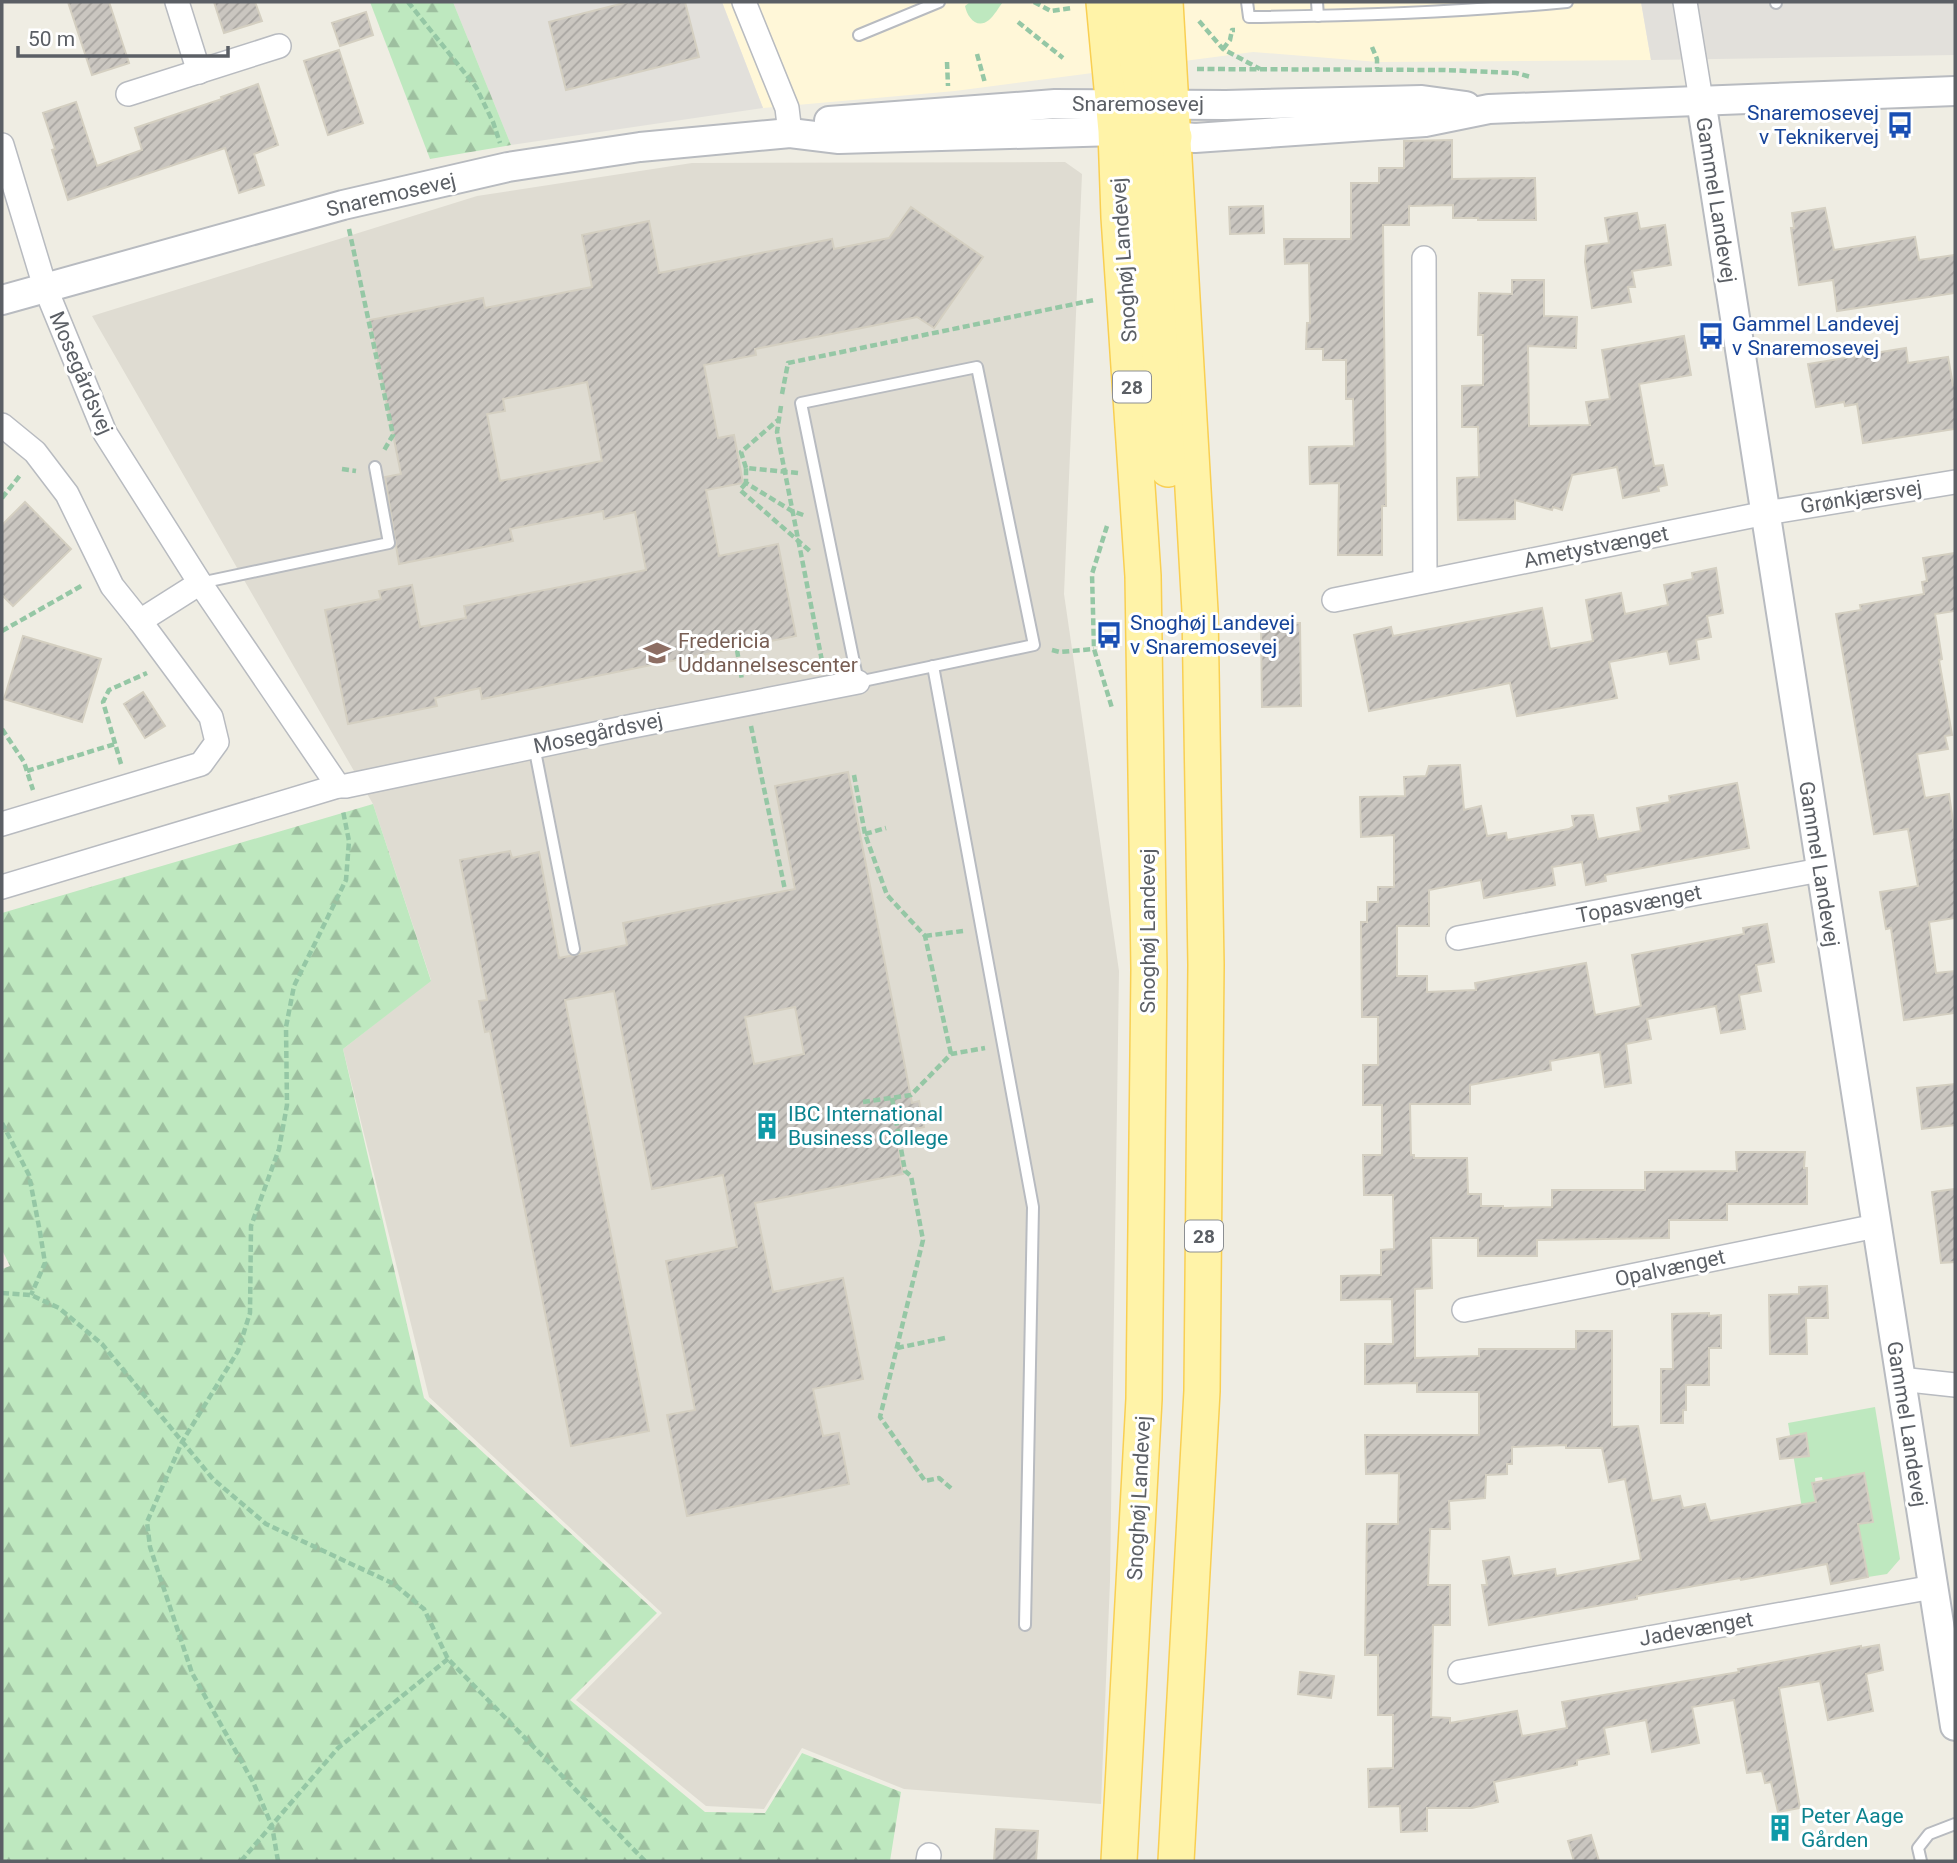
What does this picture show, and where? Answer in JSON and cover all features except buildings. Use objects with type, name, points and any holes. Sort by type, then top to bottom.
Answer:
[{"type":"main road","points":[[1131,2],[1144,119]]},
{"type":"main road","name":"Snoghøj Landevej","points":[[1088,5],[1144,119],[1200,611],[1206,965],[1202,1391],[1176,1861]]},
{"type":"main road","name":"Snoghøj Landevej","points":[[1119,1861],[1144,1399],[1149,970],[1143,576],[1119,217],[1144,119],[1181,9]]},
{"type":"street","points":[[177,2],[199,72]]},
{"type":"street","points":[[744,2],[786,108],[790,133]]},
{"type":"street","name":"Gammel Landevej","points":[[1685,2],[1955,1726]]},
{"type":"street","points":[[128,94],[279,46]]},
{"type":"street","name":"Snaremosevej","points":[[2,300],[343,205],[508,167],[640,148],[790,133],[822,122],[1055,104],[1144,119],[1195,138],[1425,122],[1489,109],[1955,91]]},
{"type":"street","name":"Mosegårdsvej","points":[[2,145],[45,287],[105,433],[200,583],[338,786]]},
{"type":"street","points":[[1424,258],[1425,581]]},
{"type":"street","points":[[2,824],[201,764],[217,742],[211,717],[112,586],[67,494],[35,452],[3,429]]},
{"type":"street","name":"Grønkjærsvej","points":[[1766,513],[1955,482]]},
{"type":"street","name":"Ametystvænget","points":[[1334,600],[1766,513]]},
{"type":"street","points":[[140,621],[200,583]]},
{"type":"street","name":"Mosegårdsvej","points":[[2,887],[338,786],[858,682]]},
{"type":"street","name":"Topasvænget","points":[[1458,938],[1820,870]]},
{"type":"street","name":"Opalvænget","points":[[1464,1310],[1876,1226]]},
{"type":"street","points":[[1900,1379],[1955,1385]]},
{"type":"street","name":"Jadevænget","points":[[1460,1672],[1933,1587]]},
{"type":"lane","points":[[859,35],[939,2]]},
{"type":"lane","points":[[1247,2],[1249,16],[1479,11],[1567,2]]},
{"type":"lane","points":[[1317,2],[1318,16]]},
{"type":"lane","points":[[977,367],[1034,645],[858,682],[816,477],[801,403],[977,367]]},
{"type":"lane","points":[[200,583],[390,543],[375,467]]},
{"type":"lane","points":[[933,666],[1033,1207],[1025,1625]]},
{"type":"lane","points":[[534,746],[574,949]]},
{"type":"lane","points":[[1921,1861],[1918,1848],[1929,1834],[1955,1824]]},
{"type":"path","points":[[408,2],[475,88],[493,122],[508,167]]},
{"type":"path","points":[[1034,2],[1051,11],[1088,5]]},
{"type":"path","points":[[1181,9],[1223,49],[1264,71]]},
{"type":"path","points":[[1018,22],[1063,58]]},
{"type":"path","points":[[1372,47],[1377,59],[1377,69]]},
{"type":"path","points":[[977,54],[985,79],[985,89]]},
{"type":"path","points":[[343,205],[393,435],[375,467]]},
{"type":"path","points":[[827,687],[777,432],[788,363],[1098,300]]},
{"type":"path","points":[[801,403],[741,452],[746,468],[746,483],[740,490],[799,544],[835,569]]},
{"type":"path","points":[[746,468],[816,477]]},
{"type":"path","points":[[746,483],[792,511],[825,523]]},
{"type":"path","points":[[2,631],[106,572]]},
{"type":"path","points":[[1034,645],[1060,652],[1094,649]]},
{"type":"path","points":[[737,650],[785,890]]},
{"type":"path","points":[[128,786],[103,702],[108,690],[135,680],[167,658]]},
{"type":"path","points":[[2,729],[24,762],[40,812]]},
{"type":"path","points":[[27,771],[115,744]]},
{"type":"path","points":[[854,775],[865,834],[878,879],[887,895],[925,936],[951,1054]]},
{"type":"path","points":[[278,1861],[272,1826],[253,1782],[192,1672],[150,1547],[147,1522],[183,1442],[238,1350],[250,1313],[251,1226],[279,1149],[287,1105],[286,1027],[294,986],[345,880],[349,841],[338,786]]},
{"type":"path","points":[[865,834],[886,828]]},
{"type":"path","points":[[925,936],[981,927]]},
{"type":"path","points":[[863,1102],[911,1095],[951,1054],[1003,1045]]},
{"type":"path","points":[[892,1098],[905,1171],[911,1175],[923,1240],[880,1417],[925,1481],[939,1478],[952,1489]]},
{"type":"path","points":[[2,1123],[29,1175],[40,1232],[45,1263],[31,1295]]},
{"type":"path","points":[[2,1293],[31,1295],[59,1308],[102,1343],[213,1479],[266,1524],[394,1584],[424,1609],[448,1659],[645,1861]]},
{"type":"path","points":[[897,1348],[945,1338]]},
{"type":"path","points":[[241,1861],[338,1748],[448,1659]]},
{"type":"shaded area","points":[[453,2],[722,2],[763,108],[511,145]]},
{"type":"shaded area","points":[[722,2],[1641,2],[1651,60],[1378,62],[1253,52],[955,91],[763,108]]},
{"type":"shaded area","points":[[1641,2],[1955,2],[1955,55],[1651,60]]},
{"type":"shaded area","points":[[1065,162],[1082,174],[1064,594],[1119,971],[1110,1581],[1101,1804],[904,1789],[802,1748],[764,1809],[706,1806],[576,1700],[662,1613],[429,1397],[343,1049],[431,980],[373,804],[92,316],[477,196],[692,163]]},
{"type":"green space","points":[[370,2],[453,2],[511,145],[430,159]]},
{"type":"green space","points":[[970,2],[1003,2],[991,18],[980,24],[973,21],[968,14],[965,6]]},
{"type":"green space","points":[[373,804],[431,981],[343,1049],[424,1398],[657,1613],[570,1700],[705,1812],[765,1813],[802,1753],[901,1792],[890,1861],[2,1861],[2,1269],[10,1266],[2,1250],[2,913]]},
{"type":"green space","points":[[1875,1407],[1900,1559],[1887,1574],[1868,1577],[1858,1524],[1872,1522],[1824,1488],[1822,1477],[1815,1478],[1816,1489],[1813,1490],[1819,1518],[1804,1521],[1788,1423]]},
{"type":"place","name":"Snaremosevej v Teknikervej","points":[[1900,125]]},
{"type":"place","name":"Gammel Landevej v Snaremosevej","points":[[1711,336]]},
{"type":"place","name":"Snoghøj Landevej v Snaremosevej","points":[[1109,635]]},
{"type":"place","name":"Fredericia Uddannelsescenter","points":[[657,653]]},
{"type":"place","name":"IBC International Business College","points":[[767,1126]]},
{"type":"place","name":"Peter Aage Gården","points":[[1780,1828]]}]
